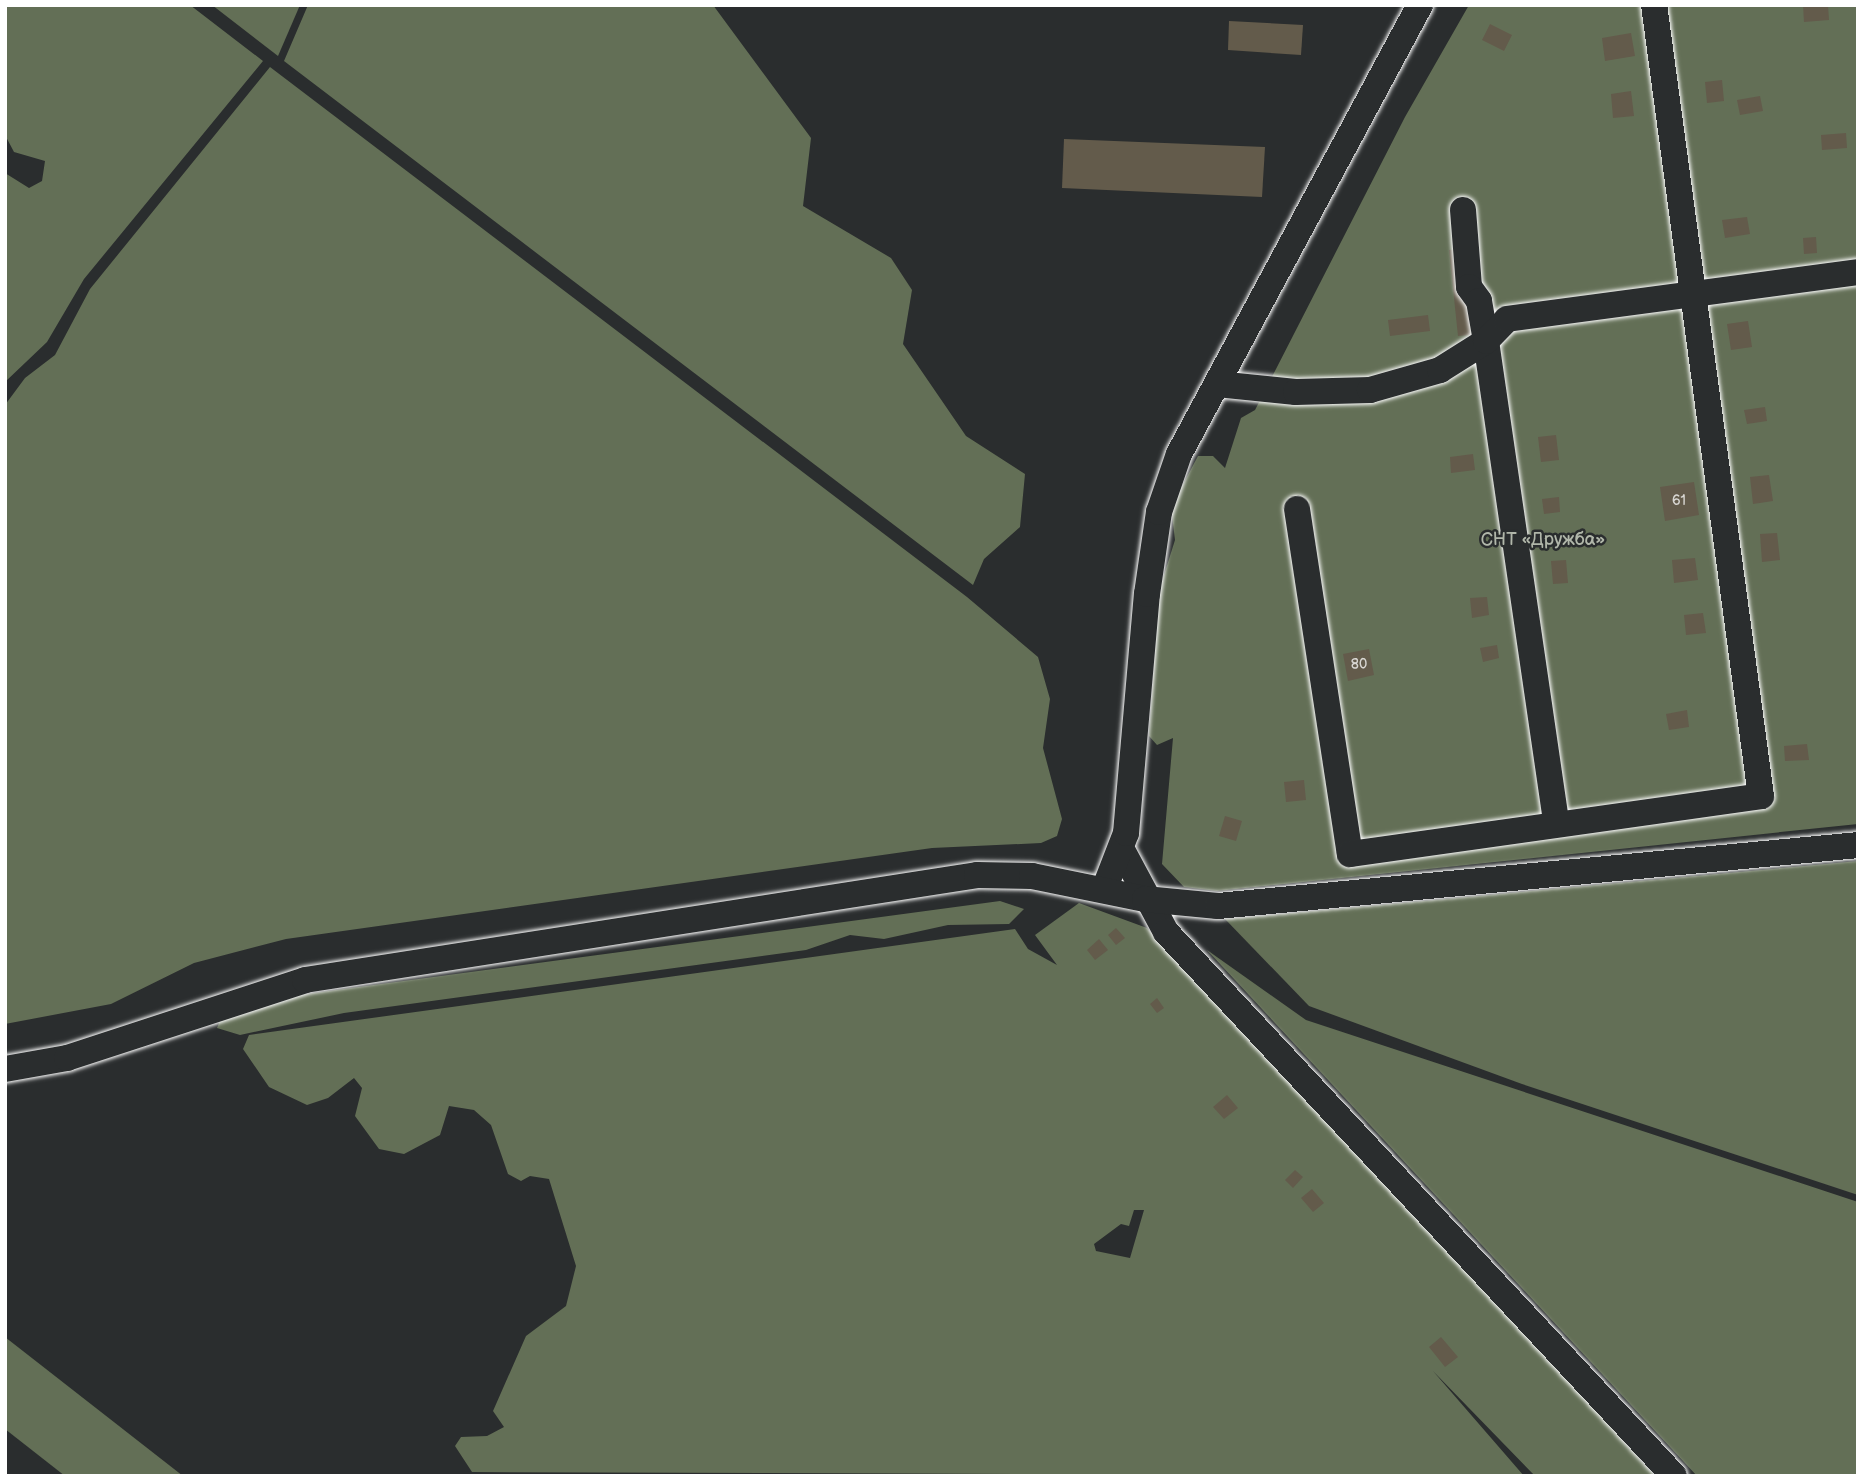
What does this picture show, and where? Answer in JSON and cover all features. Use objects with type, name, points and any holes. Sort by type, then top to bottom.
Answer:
[{"type":"street","points":[[1104,890],[1122,850],[1159,512],[1179,454],[1420,5]]},
{"type":"street","points":[[1297,509],[1350,854],[1556,822],[1760,796],[1654,5]]},
{"type":"street","points":[[1463,210],[1469,287],[1479,301],[1486,341],[1556,822]]},
{"type":"street","points":[[1217,384],[1296,392],[1370,390],[1440,370],[1486,341],[1507,319],[1858,272]]},
{"type":"street","points":[[5,1069],[67,1058],[305,980],[977,875],[1032,876],[1145,899],[1210,906],[1858,845]]},
{"type":"street","points":[[1122,850],[1145,899],[1166,932],[1674,1476]]},
{"type":"green space","points":[[5,5],[190,5],[263,61],[84,279],[47,342],[5,382],[5,173],[29,188],[42,181],[45,161],[14,152],[5,135]]},
{"type":"green space","points":[[212,5],[300,5],[278,56]]},
{"type":"green space","points":[[308,5],[713,5],[811,138],[803,206],[891,258],[912,290],[903,344],[966,436],[1025,474],[1020,527],[984,559],[973,585],[284,61]]},
{"type":"green space","name":"СНТ «Дружба»","points":[[1469,5],[1858,5],[1858,824],[1217,891],[1184,887],[1162,864],[1173,738],[1157,745],[1149,736],[1159,591],[1175,540],[1171,507],[1198,456],[1213,456],[1225,468],[1241,418],[1255,410],[1405,117]]},
{"type":"green space","points":[[270,67],[967,597],[1038,657],[1050,699],[1043,748],[1062,819],[1057,836],[1041,843],[932,848],[286,939],[194,963],[111,1004],[5,1024],[5,405],[25,378],[55,355],[90,289]]},
{"type":"green space","points":[[1858,861],[1858,1195],[1522,1084],[1309,1006],[1225,919]]},
{"type":"green space","points":[[1000,901],[1024,909],[1009,924],[948,925],[884,939],[850,935],[806,950],[344,1013],[240,1035],[217,1028],[222,1016],[239,1008],[306,994]]},
{"type":"green space","points":[[1079,903],[1147,928],[1256,1038],[1655,1476],[1535,1476],[1433,1371],[1524,1476],[472,1472],[455,1446],[461,1437],[487,1436],[504,1427],[493,1411],[526,1336],[566,1306],[576,1266],[549,1179],[530,1176],[521,1181],[508,1174],[491,1125],[474,1110],[449,1106],[440,1135],[404,1154],[379,1149],[355,1116],[362,1088],[354,1078],[328,1098],[307,1105],[269,1087],[243,1049],[249,1035],[1015,929],[1028,949],[1057,965],[1035,935]],"holes":[[[1134,1210],[1144,1210],[1130,1258],[1096,1251],[1094,1244],[1121,1224],[1129,1226]]]},
{"type":"green space","points":[[1207,950],[1306,1020],[1858,1202],[1858,1476],[1697,1476]]},
{"type":"green space","points":[[5,1337],[183,1476],[65,1476],[5,1429]]},
{"type":"building","points":[[1803,5],[1828,5],[1829,20],[1804,22]]},
{"type":"building","points":[[1229,21],[1303,25],[1301,55],[1228,50]]},
{"type":"building","points":[[1490,24],[1512,35],[1504,51],[1482,40]]},
{"type":"building","points":[[1631,33],[1635,56],[1605,61],[1602,38]]},
{"type":"building","points":[[1722,80],[1724,101],[1707,103],[1705,82]]},
{"type":"building","points":[[1631,91],[1634,116],[1613,118],[1611,94]]},
{"type":"building","points":[[1760,96],[1763,111],[1740,115],[1737,100]]},
{"type":"building","points":[[1846,133],[1847,148],[1822,150],[1821,135]]},
{"type":"building","points":[[1064,139],[1265,147],[1262,197],[1062,188]]},
{"type":"building","points":[[1747,217],[1750,234],[1725,238],[1722,220]]},
{"type":"building","points":[[1816,237],[1817,253],[1804,254],[1803,238]]},
{"type":"building","points":[[1462,249],[1471,335],[1458,336],[1449,250]]},
{"type":"building","points":[[1428,315],[1430,331],[1390,336],[1388,320]]},
{"type":"building","points":[[1748,321],[1752,347],[1731,350],[1727,324]]},
{"type":"building","points":[[1765,407],[1767,421],[1747,424],[1744,410]]},
{"type":"building","points":[[1556,435],[1559,460],[1541,462],[1538,437]]},
{"type":"building","points":[[1473,454],[1475,470],[1451,473],[1450,457]]},
{"type":"building","points":[[1769,475],[1773,501],[1753,504],[1750,477]]},
{"type":"building","points":[[1694,482],[1699,515],[1665,521],[1660,487]]},
{"type":"building","points":[[1559,497],[1560,512],[1544,514],[1542,499]]},
{"type":"building","points":[[1777,533],[1780,560],[1762,562],[1760,534]]},
{"type":"building","points":[[1695,558],[1698,580],[1674,583],[1672,560]]},
{"type":"building","points":[[1566,560],[1568,583],[1553,584],[1551,561]]},
{"type":"building","points":[[1487,597],[1489,615],[1472,618],[1470,598]]},
{"type":"building","points":[[1703,613],[1706,633],[1686,635],[1684,615]]},
{"type":"building","points":[[1497,645],[1499,658],[1483,662],[1480,648]]},
{"type":"building","points":[[1369,649],[1374,675],[1348,681],[1343,654]]},
{"type":"building","points":[[1687,710],[1689,727],[1669,730],[1666,714]]},
{"type":"building","points":[[1807,744],[1809,760],[1785,761],[1784,746]]},
{"type":"building","points":[[1304,780],[1306,800],[1286,802],[1284,782]]},
{"type":"building","points":[[1225,816],[1242,821],[1236,841],[1219,836]]},
{"type":"building","points":[[1116,928],[1125,938],[1116,945],[1108,935]]},
{"type":"building","points":[[1099,939],[1108,950],[1095,960],[1087,950]]},
{"type":"building","points":[[1157,998],[1164,1008],[1157,1013],[1150,1004]]},
{"type":"building","points":[[1227,1095],[1238,1108],[1224,1119],[1213,1107]]},
{"type":"building","points":[[1295,1170],[1303,1177],[1293,1188],[1285,1180]]},
{"type":"building","points":[[1312,1189],[1324,1203],[1313,1212],[1301,1198]]},
{"type":"building","points":[[1441,1337],[1458,1357],[1445,1367],[1429,1347]]}]
